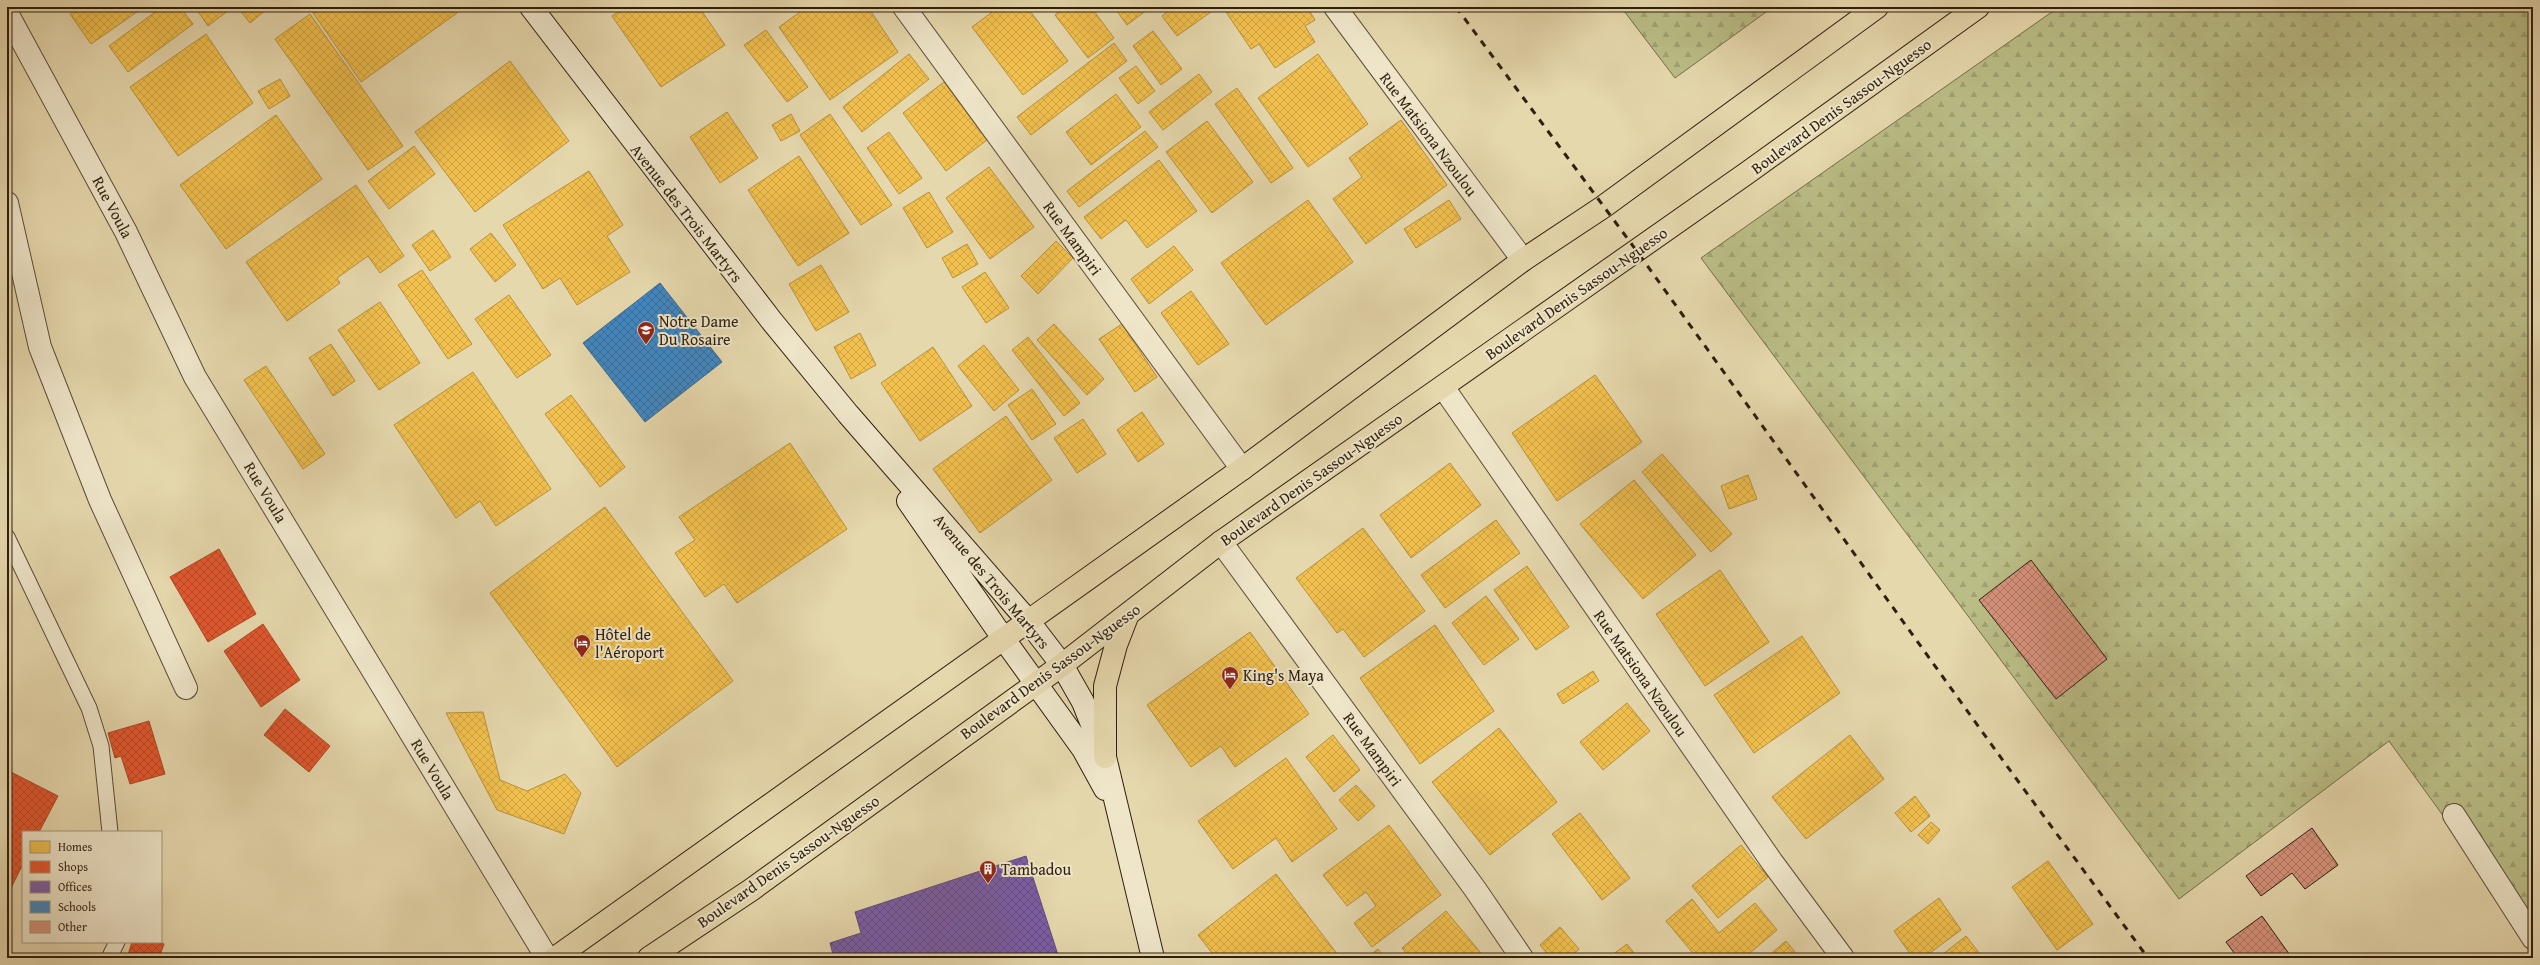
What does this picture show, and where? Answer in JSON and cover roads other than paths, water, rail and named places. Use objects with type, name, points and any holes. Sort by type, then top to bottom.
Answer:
[{"type":"main road","points":[[555,958],[1002,638],[1029,622],[1242,469],[1523,260],[1603,207],[1877,7]]},
{"type":"main road","name":"Boulevard Denis Sassou-Nguesso","points":[[649,958],[751,890],[1035,683],[1062,665],[1221,542],[1747,173],[1978,7]]},
{"type":"main road","points":[[1105,757],[1105,686],[1116,645],[1128,614]]},
{"type":"street","name":"Avenue des Trois Martyrs","points":[[531,7],[771,320],[848,414],[1029,622],[1062,665],[1083,702],[1105,757],[1153,958]]},
{"type":"street","name":"Rue Mampiri","points":[[904,7],[1242,469]]},
{"type":"street","name":"Rue Matsiona Nzoulou","points":[[1335,7],[1523,260]]},
{"type":"street","name":"Rue Voula","points":[[7,13],[126,232],[195,377],[547,958]]},
{"type":"street","points":[[7,203],[40,347],[100,500],[186,688]]},
{"type":"street","name":"Rue Matsiona Nzoulou","points":[[1443,387],[1768,856],[1843,958]]},
{"type":"street","name":"Avenue des Trois Martyrs","points":[[848,414],[1002,638],[1083,749],[1119,813]]},
{"type":"street","name":"Rue Mampiri","points":[[1221,542],[1522,958]]},
{"type":"street","points":[[2454,815],[2533,938]]},
{"type":"lane","points":[[7,537],[89,708],[101,746],[110,831]]},
{"type":"lane","points":[[109,958],[116,943]]},
{"type":"railway","points":[[1456,7],[1636,250],[2004,762],[2148,958]]},
{"type":"place","name":"Notre Dame Du Rosaire","points":[[646,345]]},
{"type":"place","name":"Hôtel de l'Aéroport","points":[[582,658]]},
{"type":"place","name":"King's Maya","points":[[1230,690]]},
{"type":"place","name":"Tambadou","points":[[988,884]]}]
